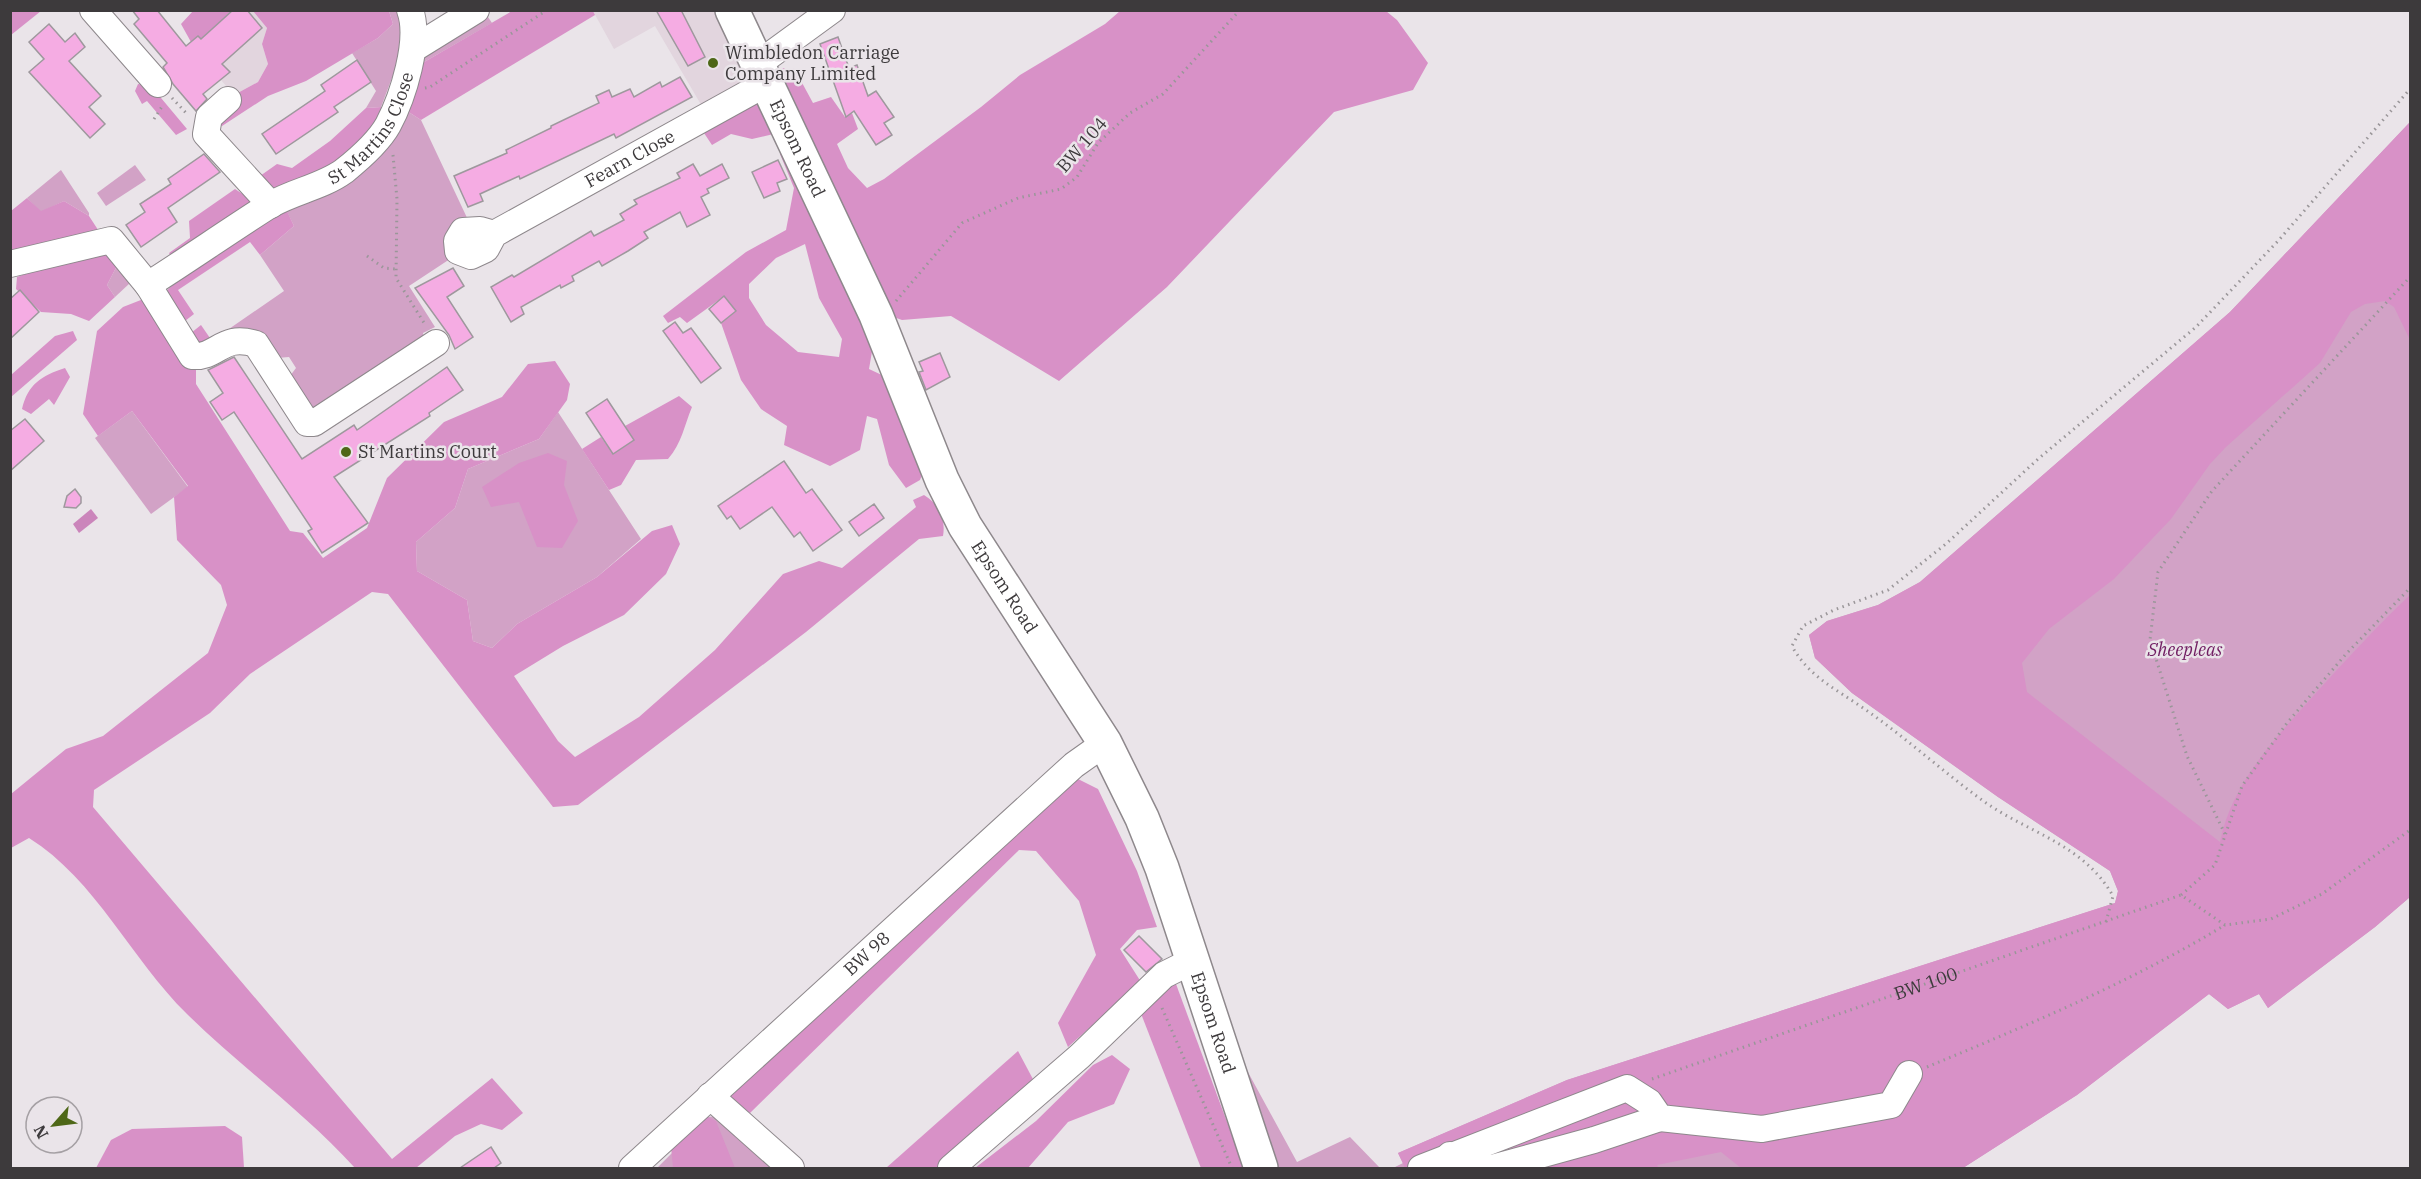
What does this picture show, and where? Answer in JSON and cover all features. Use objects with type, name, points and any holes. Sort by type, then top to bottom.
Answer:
[{"type":"main road","name":"Epsom Road","points":[[732,10],[876,315],[942,480],[965,526],[1105,743],[1142,818],[1162,868],[1261,1168]]},
{"type":"street","points":[[93,10],[164,90]]},
{"type":"street","name":"St Martins Close","points":[[148,285],[271,205],[294,193],[320,185],[344,171],[387,127],[402,90],[413,49],[410,10]]},
{"type":"street","points":[[413,49],[476,10]]},
{"type":"street","name":"Fearn Close","points":[[494,234],[763,73],[832,10]]},
{"type":"street","points":[[228,100],[209,117],[206,134],[271,205]]},
{"type":"street","points":[[10,264],[111,240],[148,285],[192,356],[203,357],[227,342],[243,340],[256,344],[307,423],[314,423],[436,343]]},
{"type":"street","name":"BW 98","points":[[632,1168],[1074,765],[1105,743]]},
{"type":"street","points":[[951,1168],[1080,1056],[1164,975],[1192,961]]},
{"type":"street","points":[[1450,1155],[1469,1165],[1491,1168],[1594,1140],[1659,1118],[1762,1129],[1891,1105],[1909,1074]]},
{"type":"street","points":[[1421,1168],[1627,1088],[1649,1102],[1659,1118]]},
{"type":"street","points":[[710,1096],[790,1168]]},
{"type":"path","points":[[402,90],[430,87],[547,10]]},
{"type":"path","name":"BW 104","points":[[876,315],[901,297],[945,240],[962,223],[1018,198],[1061,189],[1077,177],[1098,143],[1130,113],[1163,94],[1240,10]]},
{"type":"path","points":[[2106,922],[2113,896],[2102,876],[2044,834],[1985,802],[1864,708],[1819,678],[1802,664],[1792,646],[1803,626],[1834,610],[1888,590],[1947,543],[2038,459],[2196,327],[2278,241],[2410,89]]},
{"type":"path","points":[[154,120],[164,90]]},
{"type":"path","points":[[387,127],[392,146],[397,199],[396,278],[436,343]]},
{"type":"path","points":[[367,256],[384,268],[396,269]]},
{"type":"path","points":[[2225,834],[2187,756],[2150,640],[2158,572],[2212,491],[2410,277]]},
{"type":"path","points":[[2225,925],[2181,895],[2215,866],[2242,786],[2287,723],[2346,654],[2410,588]]},
{"type":"path","points":[[1909,1074],[2029,1024],[2195,943],[2225,925],[2271,920],[2322,894],[2410,830]]},
{"type":"path","name":"BW 100","points":[[1627,1088],[2181,895]]},
{"type":"path","points":[[1160,1005],[1232,1168]]},
{"type":"shaded area","points":[[11,10],[41,10],[41,11],[11,35]]},
{"type":"shaded area","points":[[193,11],[233,11],[201,39],[198,36],[191,42],[181,24]]},
{"type":"shaded area","points":[[233,11],[253,11],[267,28],[262,44],[268,64],[258,82],[234,95],[221,80],[229,72],[201,39]]},
{"type":"shaded area","points":[[253,11],[389,11],[393,24],[378,38],[306,81],[268,96],[222,126],[215,119],[234,95],[258,82],[268,64],[262,44],[267,28]]},
{"type":"shaded area","points":[[512,11],[593,11],[595,15],[421,120],[407,111],[419,65]]},
{"type":"shaded area","name":"Wimbledon Carriage Company Limited","points":[[593,11],[724,11],[757,80],[703,108],[655,26],[614,49]]},
{"type":"shaded area","points":[[1120,11],[1386,11],[1397,20],[1428,63],[1413,90],[1334,112],[1167,287],[1059,381],[951,316],[902,320],[888,315],[775,79],[778,68],[794,68],[813,103],[831,97],[845,117],[852,113],[858,129],[837,144],[848,168],[867,188],[884,179],[1020,75],[1105,24]]},
{"type":"shaded area","points":[[138,84],[151,86],[187,129],[176,135],[147,101],[142,104],[135,91]]},
{"type":"shaded area","points":[[751,98],[766,105],[778,133],[752,139],[731,134],[712,145],[704,133],[713,118]]},
{"type":"shaded area","points":[[381,107],[382,122],[324,175],[272,193],[260,176],[277,164],[292,168],[330,141],[366,108]]},
{"type":"shaded area","name":"Sheepleas","points":[[2410,122],[2410,340],[2394,307],[2385,301],[2365,304],[2351,312],[2320,363],[2226,447],[2210,464],[2171,519],[2114,579],[2049,629],[2022,663],[2027,692],[2220,842],[2234,800],[2257,762],[2327,681],[2410,595],[2410,897],[2375,927],[2268,1008],[2259,994],[2228,1009],[2209,994],[2077,1095],[1963,1168],[1741,1168],[1721,1152],[1657,1165],[1659,1168],[1405,1168],[1398,1153],[1567,1080],[2115,903],[2118,891],[2110,871],[1998,797],[1852,693],[1815,658],[1809,635],[1827,621],[1878,605],[1920,582],[2230,312]]},
{"type":"shaded area","points":[[786,152],[874,340],[869,369],[886,377],[924,470],[920,480],[906,488],[889,465],[877,419],[867,416],[860,450],[830,466],[784,445],[787,426],[761,409],[741,380],[721,323],[736,311],[723,297],[687,323],[680,317],[668,323],[663,316],[746,252],[786,230],[794,188],[780,154]],"holes":[[[805,244],[819,298],[842,339],[839,357],[798,352],[766,325],[749,298],[749,284],[776,258]]]},
{"type":"shaded area","points":[[235,189],[252,200],[286,209],[294,226],[260,255],[250,242],[178,290],[194,314],[185,321],[161,296],[182,276],[169,253],[190,238],[189,221]]},
{"type":"shaded area","points":[[27,198],[41,211],[64,201],[89,216],[119,262],[107,285],[115,297],[89,321],[71,314],[41,312],[16,289],[17,277],[39,269],[11,256],[11,211]]},
{"type":"shaded area","points":[[146,298],[196,370],[196,384],[290,531],[303,533],[323,558],[367,528],[387,478],[444,422],[502,397],[528,364],[555,361],[570,384],[567,400],[539,439],[468,469],[455,508],[416,542],[417,571],[467,600],[473,641],[492,648],[517,624],[597,577],[652,531],[672,525],[680,544],[666,574],[624,615],[563,646],[514,676],[558,741],[575,757],[639,717],[715,650],[783,574],[819,561],[842,568],[916,507],[913,500],[924,495],[934,503],[942,518],[943,536],[919,539],[806,632],[578,805],[553,807],[388,594],[372,592],[250,674],[210,713],[94,790],[93,807],[392,1159],[492,1078],[523,1113],[502,1130],[481,1124],[455,1136],[416,1168],[355,1168],[315,1128],[187,1014],[148,969],[94,898],[53,855],[29,838],[11,848],[11,794],[66,749],[103,736],[208,653],[227,605],[221,585],[177,540],[174,497],[188,486],[132,411],[98,436],[83,414],[97,331],[123,307]]},
{"type":"shaded area","points":[[201,325],[212,341],[196,352],[191,333]]},
{"type":"shaded area","points":[[73,331],[77,340],[11,397],[11,375],[55,336]]},
{"type":"shaded area","points":[[65,368],[70,377],[54,405],[49,399],[31,414],[22,409],[28,393],[37,382]]},
{"type":"shaded area","points":[[679,396],[692,407],[680,441],[673,453],[668,459],[636,460],[621,485],[609,490],[582,449],[601,437],[613,454],[634,440],[625,426]]},
{"type":"shaded area","points":[[548,453],[567,461],[564,485],[578,521],[562,548],[537,547],[519,502],[491,507],[482,487],[519,463]]},
{"type":"shaded area","points":[[91,509],[98,518],[79,533],[73,524]]},
{"type":"shaded area","points":[[1074,777],[1098,789],[1137,871],[1157,927],[1137,930],[1120,949],[1141,982],[1068,1047],[1058,1023],[1096,955],[1079,901],[1036,851],[1019,850],[750,1113],[734,1105],[726,1094]]},
{"type":"shaded area","points":[[1176,984],[1244,1168],[1201,1168],[1140,1011],[1162,990]]},
{"type":"shaded area","points":[[1018,1051],[1035,1083],[938,1168],[886,1168]]},
{"type":"shaded area","points":[[1112,1055],[1130,1069],[1114,1104],[1068,1122],[1028,1168],[975,1168],[1036,1121],[1093,1065]]},
{"type":"shaded area","points":[[707,1117],[716,1121],[735,1168],[673,1168],[671,1146]]},
{"type":"shaded area","points":[[225,1126],[242,1137],[244,1168],[96,1168],[111,1140],[132,1129]]},
{"type":"green space","points":[[389,11],[400,11],[401,54],[381,107],[366,108],[376,91],[352,53],[378,38],[393,24]]},
{"type":"green space","points":[[484,11],[492,23],[419,65],[421,54]]},
{"type":"green space","points":[[407,111],[421,120],[469,222],[453,257],[409,286],[435,327],[423,333],[425,343],[310,414],[290,376],[296,368],[289,357],[277,358],[226,331],[284,291],[260,255],[294,226],[286,210]]},
{"type":"green space","name":"Sheepleas","points":[[2410,122],[2410,897],[2375,927],[2268,1008],[2259,994],[2228,1009],[2209,994],[2077,1095],[1963,1168],[1659,1168],[1656,1165],[1649,1168],[1393,1168],[1403,1163],[1398,1153],[1567,1080],[2115,903],[2118,891],[2110,871],[1998,797],[1852,693],[1815,658],[1809,635],[1827,621],[1878,605],[1920,582],[2230,312]]},
{"type":"green space","points":[[135,165],[146,180],[106,206],[97,193]]},
{"type":"green space","points":[[61,170],[89,216],[64,201],[41,212],[27,198]]},
{"type":"green space","points":[[119,262],[130,283],[115,297],[107,285]]},
{"type":"green space","points":[[132,411],[188,487],[151,514],[95,438]]},
{"type":"green space","points":[[558,412],[641,539],[597,577],[517,624],[492,648],[473,641],[467,600],[417,571],[416,542],[455,508],[468,469],[539,439]]},
{"type":"green space","points":[[1243,1063],[1297,1162],[1350,1137],[1380,1168],[1273,1168]]},
{"type":"green space","points":[[718,1116],[780,1168],[657,1168],[672,1153],[671,1146],[707,1117]]},
{"type":"building","points":[[132,10],[157,10],[186,46],[198,36],[201,39],[233,10],[247,10],[262,28],[222,64],[230,72],[203,94],[207,99],[196,111],[173,84],[163,67],[167,63],[134,24],[139,19]]},
{"type":"building","points":[[656,10],[681,10],[705,57],[688,66]]},
{"type":"building","points":[[49,24],[65,42],[75,33],[85,47],[69,61],[101,96],[89,107],[105,124],[90,138],[29,72],[44,59],[29,42]]},
{"type":"building","points":[[838,37],[849,68],[857,65],[868,96],[876,91],[894,117],[884,123],[892,135],[876,145],[854,111],[846,117],[820,44]]},
{"type":"building","points":[[357,60],[371,82],[334,107],[338,112],[276,154],[262,134],[325,91],[321,85]]},
{"type":"building","points":[[680,77],[692,97],[616,138],[614,134],[520,179],[519,176],[480,194],[483,201],[468,207],[454,176],[507,153],[506,150],[599,103],[596,96],[609,90],[612,97],[630,89],[634,97],[660,82],[662,87]]},
{"type":"building","points":[[204,154],[220,172],[168,208],[177,222],[141,247],[126,225],[145,212],[140,204],[171,184],[168,179]]},
{"type":"building","points":[[778,160],[787,179],[777,183],[780,191],[764,198],[752,172]]},
{"type":"building","points":[[693,164],[700,176],[722,164],[729,178],[707,189],[709,193],[701,197],[710,215],[687,227],[680,212],[644,232],[648,238],[628,251],[602,266],[599,261],[572,276],[574,281],[561,288],[560,285],[521,307],[524,314],[511,322],[491,287],[512,275],[514,277],[591,231],[594,236],[624,220],[620,214],[637,204],[634,200],[680,178],[677,173]]},
{"type":"building","points":[[453,268],[464,286],[447,297],[473,337],[455,349],[449,335],[415,288]]},
{"type":"building","points":[[20,290],[39,312],[10,339],[10,299]]},
{"type":"building","points":[[724,296],[736,311],[721,323],[709,309]]},
{"type":"building","points":[[675,322],[683,333],[691,328],[721,368],[701,383],[663,331]]},
{"type":"building","points":[[940,353],[950,377],[926,390],[919,372],[923,371],[919,362]]},
{"type":"building","name":"St Martins Court","points":[[234,357],[302,459],[354,425],[357,430],[447,367],[463,390],[429,413],[430,416],[334,477],[368,523],[322,553],[308,531],[312,529],[234,412],[222,420],[210,402],[223,393],[208,370]]},
{"type":"building","points":[[607,399],[634,440],[613,454],[586,413]]},
{"type":"building","points":[[25,419],[44,441],[10,471],[10,431]]},
{"type":"building","points":[[784,461],[806,493],[812,489],[842,530],[813,551],[800,532],[794,537],[772,507],[740,529],[731,516],[727,519],[718,506]]},
{"type":"building","points":[[75,489],[81,497],[81,503],[76,508],[64,507],[67,496]]},
{"type":"building","points":[[874,504],[884,518],[859,536],[849,522]]},
{"type":"building","points":[[1139,936],[1162,959],[1146,972],[1124,950]]},
{"type":"building","points":[[491,1147],[501,1163],[494,1168],[460,1168]]},
{"type":"place","name":"Wimbledon Carriage Company Limited","points":[[713,63]]},
{"type":"place","name":"St Martins Court","points":[[346,452]]}]
